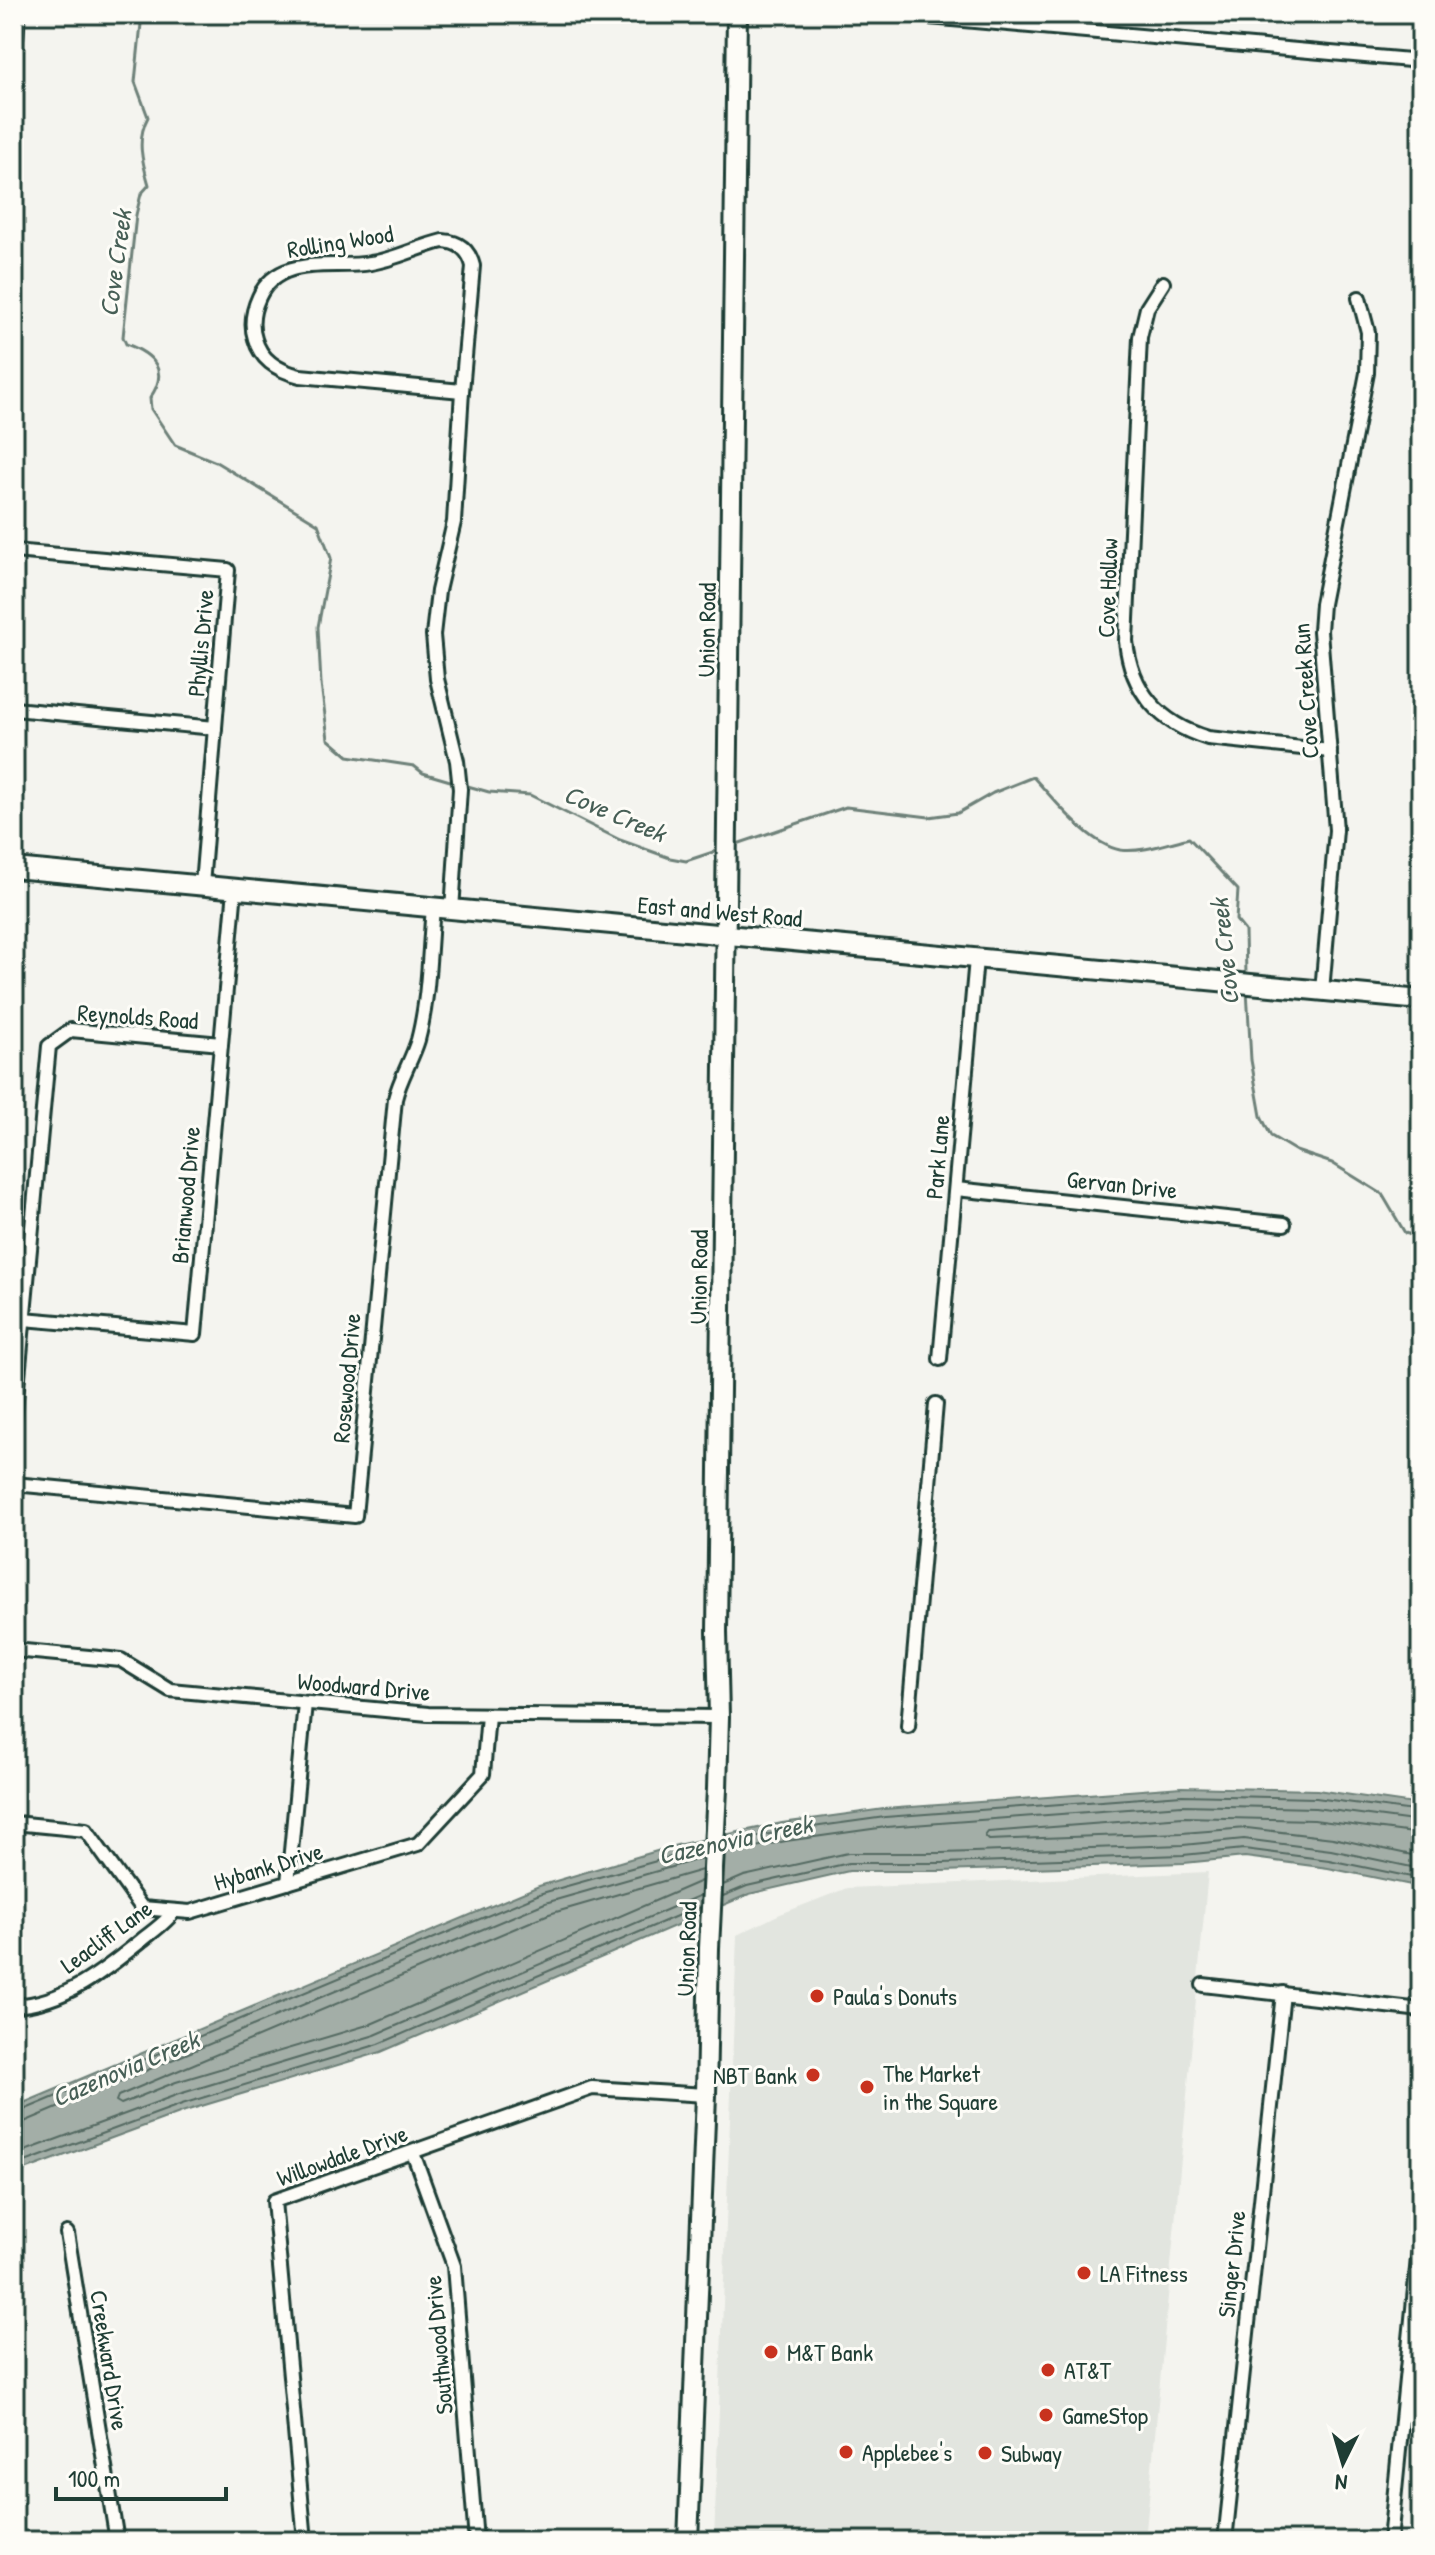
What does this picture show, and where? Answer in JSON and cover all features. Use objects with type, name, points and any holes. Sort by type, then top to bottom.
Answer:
[{"type":"main road","name":"Union Road","points":[[688,2541],[719,1717],[717,1632],[737,14]]},
{"type":"main road","name":"East and West Road","points":[[14,868],[1421,1000]]},
{"type":"street","points":[[14,65],[18,14]]},
{"type":"street","points":[[896,14],[1421,61]]},
{"type":"street","name":"Rolling Wood","points":[[442,909],[460,789],[457,761],[437,679],[433,635],[438,591],[454,522],[473,266],[466,251],[452,242],[436,243],[374,263],[290,268],[270,280],[255,306],[252,329],[256,342],[269,362],[288,373],[462,391]]},
{"type":"street","name":"Cove Hollow","points":[[1163,283],[1147,308],[1140,337],[1126,641],[1132,671],[1145,698],[1158,713],[1191,733],[1208,738],[1330,751]]},
{"type":"street","name":"Cove Creek Run","points":[[1322,991],[1335,858],[1335,801],[1320,631],[1322,604],[1367,373],[1368,332],[1359,298]]},
{"type":"street","name":"Phyllis Drive","points":[[14,551],[228,570],[202,885]]},
{"type":"street","points":[[14,709],[215,728]]},
{"type":"street","name":"Brianwood Drive","points":[[24,1319],[195,1334],[235,889]]},
{"type":"street","name":"Rosewood Drive","points":[[14,1484],[355,1516],[395,1099],[422,1022],[442,909]]},
{"type":"street","name":"Park Lane","points":[[940,1359],[976,959]]},
{"type":"street","name":"Reynolds Road","points":[[14,1420],[49,1046],[71,1030],[221,1044]]},
{"type":"street","name":"Gervan Drive","points":[[956,1189],[1284,1224]]},
{"type":"street","points":[[908,1726],[936,1404]]},
{"type":"street","name":"Woodward Drive","points":[[14,1650],[121,1660],[170,1690],[305,1703],[428,1714],[719,1717]]},
{"type":"street","points":[[288,1883],[305,1703]]},
{"type":"street","name":"Hybank Drive","points":[[14,1823],[86,1830],[142,1908],[190,1912],[418,1844],[483,1774],[488,1715]]},
{"type":"street","name":"Leacliff Lane","points":[[14,2006],[43,2001],[85,1983],[108,1968],[174,1911]]},
{"type":"street","points":[[1203,1985],[1421,2010]]},
{"type":"street","name":"Singer Drive","points":[[1225,2541],[1283,1993]]},
{"type":"street","name":"Willowdale Drive","points":[[305,2541],[274,2201],[592,2088],[706,2095]]},
{"type":"street","name":"Southwood Drive","points":[[413,2153],[454,2266],[476,2541]]},
{"type":"street","points":[[1390,2541],[1421,2228]]},
{"type":"street","name":"Creekward Drive","points":[[67,2233],[117,2541]]},
{"type":"shaded area","points":[[1208,1872],[1145,2541],[714,2541],[737,1935],[847,1888]]},
{"type":"water","name":"Cazenovia Creek","points":[[1182,1787],[1317,1790],[1421,1805],[1421,1887],[1328,1868],[1245,1857],[1184,1863],[849,1871],[749,1894],[381,2052],[185,2111],[14,2174],[14,2107],[539,1886],[677,1845],[782,1823],[884,1809]]},
{"type":"waterway","name":"Cove Creek","points":[[142,14],[135,82],[148,117],[141,142],[149,185],[141,194],[136,215],[123,337],[126,344],[144,353],[156,364],[158,379],[150,398],[151,409],[175,445],[216,462],[318,524],[331,558],[318,627],[328,739],[348,756],[414,766],[423,773],[457,783]]},
{"type":"waterway","name":"Cove Creek","points":[[734,845],[846,807],[929,817],[958,813],[993,793],[1033,777],[1073,820],[1108,846],[1137,850],[1189,838],[1238,890],[1236,920],[1245,931],[1246,975]]},
{"type":"waterway","name":"Cove Creek","points":[[464,785],[489,792],[530,795],[620,840],[670,858],[686,861],[719,850]]},
{"type":"waterway","name":"Cove Creek","points":[[1247,990],[1251,1060],[1261,1116],[1271,1136],[1296,1151],[1332,1163],[1382,1194],[1405,1233],[1421,1238]]},
{"type":"place","name":"Paula's Donuts","points":[[817,1996]]},
{"type":"place","name":"NBT Bank","points":[[813,2075]]},
{"type":"place","name":"The Market in the Square","points":[[867,2087]]},
{"type":"place","name":"LA Fitness","points":[[1084,2273]]},
{"type":"place","name":"M&T Bank","points":[[771,2352]]},
{"type":"place","name":"AT&T","points":[[1048,2370]]},
{"type":"place","name":"GameStop","points":[[1046,2415]]},
{"type":"place","name":"Applebee's","points":[[846,2452]]},
{"type":"place","name":"Subway","points":[[985,2453]]}]
